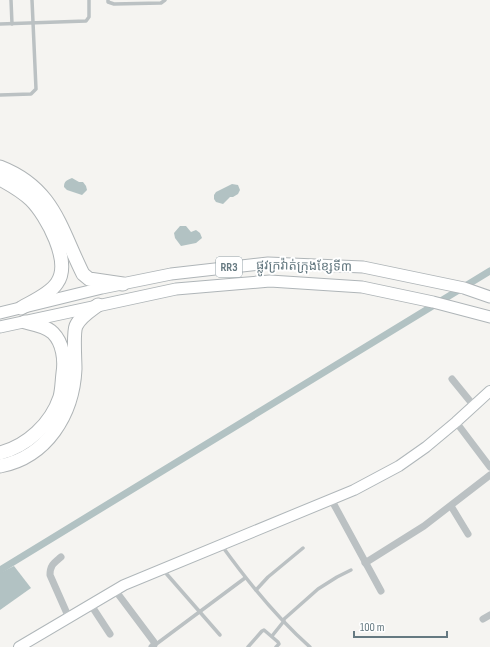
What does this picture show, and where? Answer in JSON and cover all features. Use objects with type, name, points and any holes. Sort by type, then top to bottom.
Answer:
[{"type":"highway","points":[[0,167],[23,178],[45,199],[55,213],[83,274],[89,279],[124,284]]},
{"type":"highway","points":[[0,180],[16,188],[43,214],[58,248],[62,267],[57,283],[52,288],[21,308]]},
{"type":"highway","points":[[0,466],[28,456],[48,440],[63,419],[71,397],[75,370],[75,328],[80,319],[98,306]]},
{"type":"highway","points":[[0,454],[11,451],[38,432],[55,410],[60,396],[64,369],[62,349],[58,340],[53,332],[46,328],[25,322]]},
{"type":"main road","name":"ផ្លូវក្រវ៉ាត់ក្រុងខ្សែទី៣","points":[[3,313],[171,274],[268,263],[363,267],[459,287],[490,298]]},
{"type":"main road","name":"ផ្លូវក្រវ៉ាត់ក្រុងខ្សែទី៣","points":[[4,326],[176,289],[270,281],[362,287],[436,303],[490,317]]},
{"type":"main road","points":[[19,647],[115,590],[162,569],[354,490],[399,466],[426,447],[490,391]]},
{"type":"street","points":[[452,379],[474,406]]},
{"type":"street","points":[[456,422],[490,467]]},
{"type":"street","points":[[365,563],[424,526],[490,476]]},
{"type":"street","points":[[332,499],[381,591]]},
{"type":"street","points":[[451,506],[468,534]]},
{"type":"street","points":[[61,557],[52,564],[50,568],[50,575],[69,618]]},
{"type":"street","points":[[115,590],[153,640],[153,646]]},
{"type":"street","points":[[91,605],[110,634]]},
{"type":"lane","points":[[11,0],[12,24]]},
{"type":"lane","points":[[0,95],[31,94],[36,89],[32,0]]},
{"type":"lane","points":[[0,24],[86,21],[89,17],[89,0]]},
{"type":"lane","points":[[108,0],[108,2],[114,4],[161,3],[165,0]]},
{"type":"lane","points":[[221,545],[256,590],[310,647]]},
{"type":"lane","points":[[256,590],[268,577],[303,548]]},
{"type":"lane","points":[[162,569],[220,635]]},
{"type":"lane","points":[[272,636],[284,621],[318,590],[337,577],[351,570]]},
{"type":"lane","points":[[153,646],[246,578]]},
{"type":"lane","points":[[248,647],[263,630],[279,643],[276,647]]},
{"type":"shaded area","points":[[72,178],[79,182],[83,182],[86,186],[87,190],[82,195],[67,190],[64,187],[66,181]]},
{"type":"shaded area","points":[[232,184],[238,185],[240,190],[238,194],[230,197],[223,204],[216,202],[214,195],[216,192]]},
{"type":"shaded area","points":[[180,226],[186,226],[191,232],[196,230],[200,233],[202,238],[196,243],[181,246],[175,238],[174,233]]},
{"type":"shaded area","points":[[14,566],[31,588],[0,610],[0,573]]},
{"type":"waterway","points":[[0,570],[490,271]]}]
